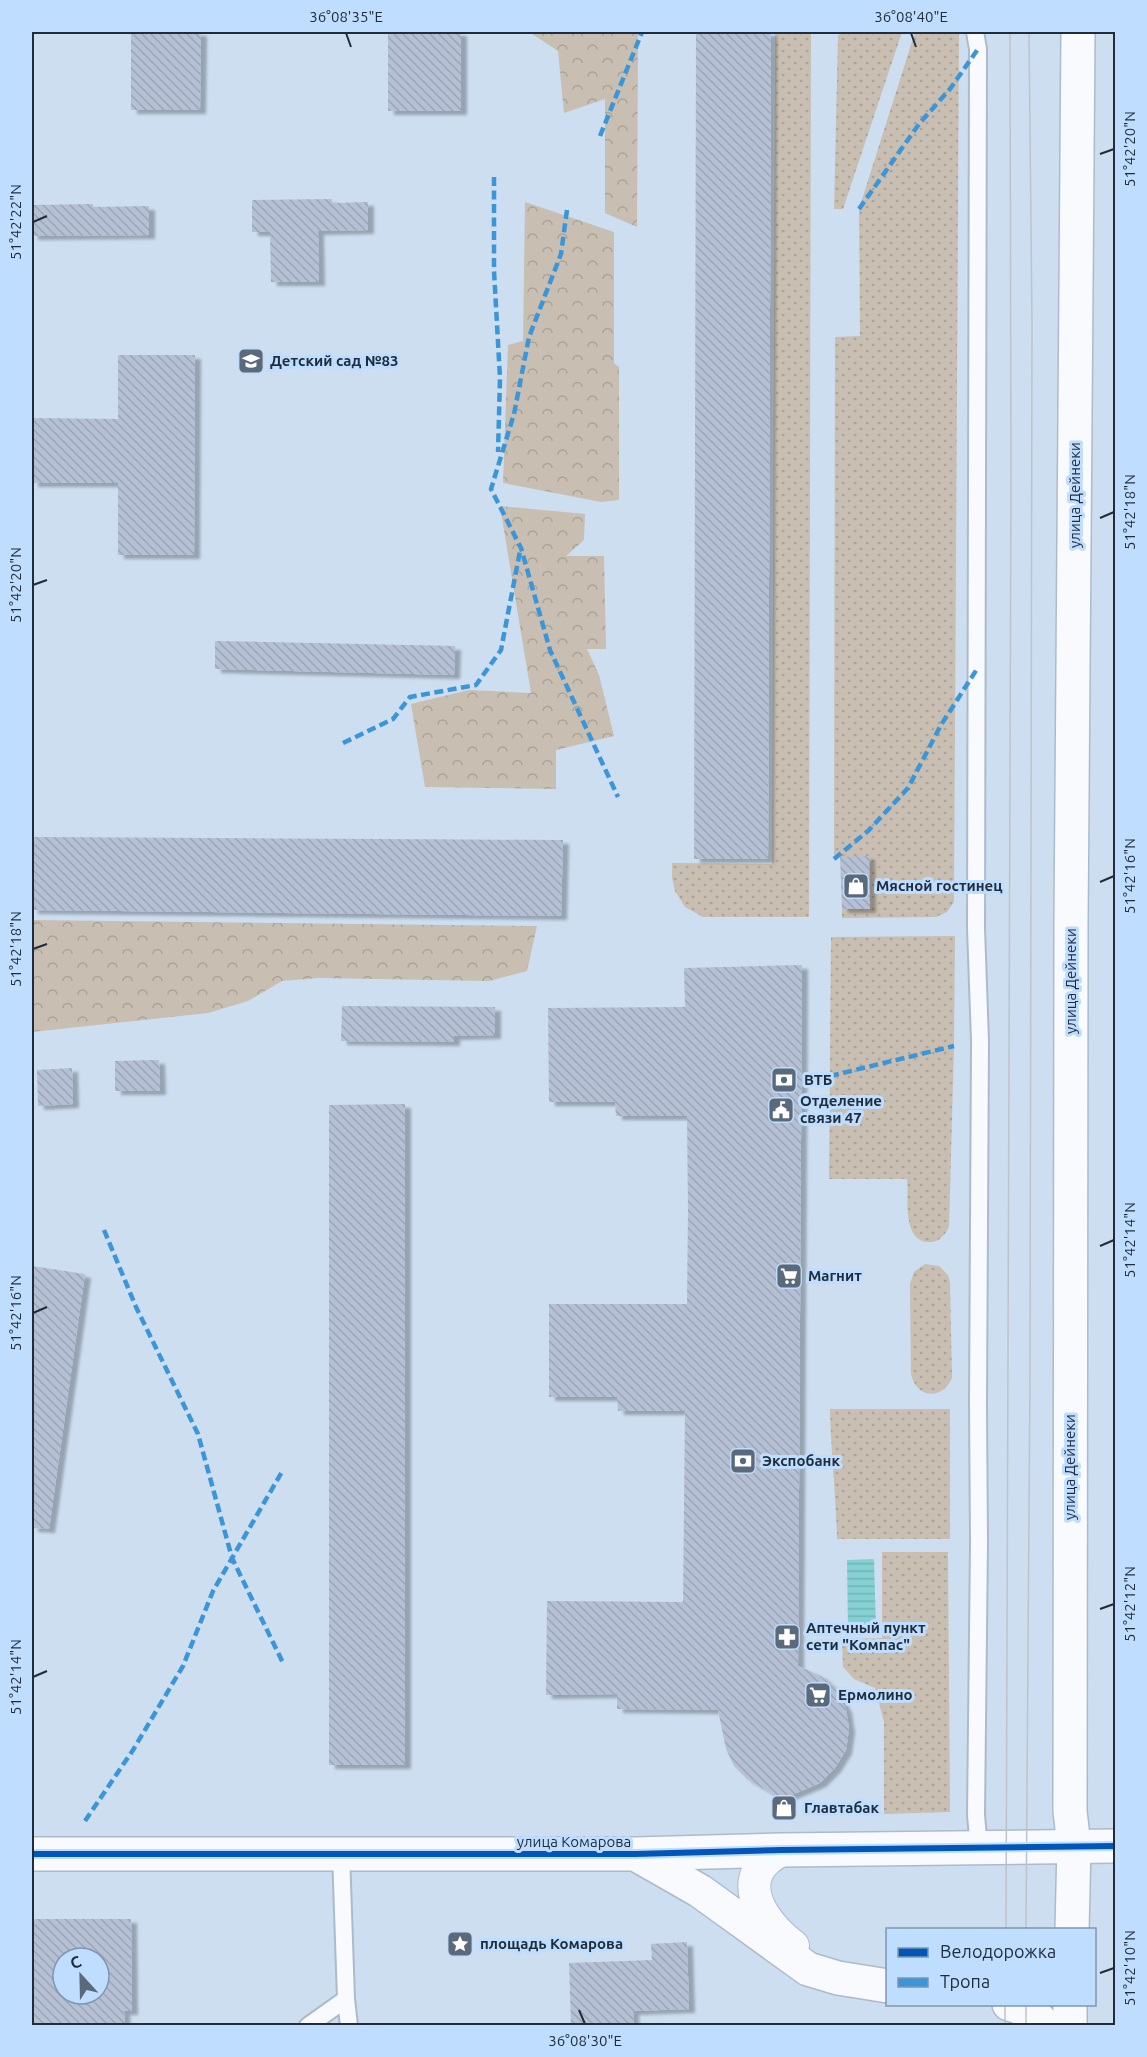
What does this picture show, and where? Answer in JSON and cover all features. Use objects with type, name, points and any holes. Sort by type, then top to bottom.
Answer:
[{"type":"main road","name":"улица Дейнеки","points":[[1072,1928],[1074,1846],[1070,1811],[1071,948],[1078,32]]},
{"type":"main road","name":"улица Комарова","points":[[32,1854],[635,1854],[1116,1846]]},
{"type":"main road","points":[[635,1854],[700,1891],[808,1969],[838,1978],[886,1986]]},
{"type":"main road","points":[[1017,2006],[1035,2015],[1045,2025]]},
{"type":"main road","points":[[1070,2006],[1070,2025]]},
{"type":"street","points":[[782,1850],[767,1859],[756,1877],[755,1889],[761,1912],[781,1937],[838,1978]]},
{"type":"lane","points":[[975,32],[978,50],[976,928],[980,1041],[978,1405],[980,1542],[976,1815],[979,1848]]},
{"type":"lane","points":[[341,1853],[349,2025]]},
{"type":"lane","points":[[308,2025],[346,1999]]},
{"type":"green space","points":[[529,32],[638,32],[637,227],[605,213],[605,99],[564,113],[558,51]]},
{"type":"green space","points":[[775,32],[811,32],[809,917],[703,917],[685,907],[675,891],[672,863],[772,864]]},
{"type":"green space","points":[[841,32],[902,32],[843,209],[834,209],[838,36]]},
{"type":"green space","points":[[915,32],[959,32],[954,902],[947,912],[936,917],[842,918],[842,909],[870,909],[840,857],[834,859],[835,337],[860,336],[859,209]]},
{"type":"green space","points":[[525,202],[614,232],[614,363],[619,367],[619,500],[601,502],[503,483],[508,345],[523,341]]},
{"type":"green space","points":[[500,506],[585,514],[584,540],[566,556],[604,556],[606,649],[587,649],[599,675],[614,736],[556,750],[556,789],[425,787],[411,704],[469,690],[531,693]]},
{"type":"green space","points":[[32,920],[537,926],[527,971],[489,981],[319,978],[282,981],[248,1001],[208,1013],[32,1032]]},
{"type":"green space","points":[[955,936],[949,1227],[940,1239],[932,1242],[922,1241],[915,1236],[911,1228],[907,1179],[829,1179],[831,937]]},
{"type":"green space","points":[[925,1264],[939,1266],[948,1275],[950,1282],[952,1378],[942,1390],[930,1394],[918,1388],[911,1374],[910,1284],[914,1272]]},
{"type":"green space","points":[[830,1409],[950,1409],[950,1539],[837,1539]]},
{"type":"green space","points":[[882,1552],[948,1552],[950,1812],[884,1814],[884,1722],[875,1688],[854,1679],[843,1667],[842,1639],[882,1638]]},
{"type":"shaded area","points":[[874,1559],[876,1630],[848,1630],[847,1560]]},
{"type":"building","points":[[131,32],[201,32],[200,110],[131,110]]},
{"type":"building","points":[[388,32],[461,32],[461,111],[388,111]]},
{"type":"building","points":[[696,32],[771,32],[768,859],[694,859]]},
{"type":"building","points":[[332,199],[332,203],[368,202],[368,230],[318,231],[319,282],[271,282],[270,232],[252,232],[252,200]]},
{"type":"building","points":[[93,204],[93,207],[149,206],[149,235],[32,236],[32,205]]},
{"type":"building","points":[[118,355],[195,355],[194,555],[118,555],[118,483],[32,483],[32,418],[118,419]]},
{"type":"building","points":[[215,641],[455,646],[454,675],[215,669]]},
{"type":"building","points":[[32,837],[563,840],[561,916],[32,910]]},
{"type":"building","points":[[869,856],[870,909],[842,909],[840,857]]},
{"type":"building","points":[[802,965],[798,1666],[821,1676],[836,1690],[846,1709],[849,1729],[846,1750],[835,1768],[820,1783],[782,1799],[747,1779],[734,1766],[726,1749],[718,1710],[617,1709],[617,1694],[546,1695],[547,1601],[683,1602],[685,1411],[618,1411],[617,1397],[549,1397],[549,1304],[687,1304],[688,1210],[687,1116],[616,1116],[615,1102],[549,1102],[548,1008],[685,1007],[684,968]]},
{"type":"building","points":[[342,1006],[495,1007],[495,1035],[454,1036],[454,1042],[341,1041]]},
{"type":"building","points":[[159,1060],[160,1091],[115,1091],[115,1061]]},
{"type":"building","points":[[72,1068],[73,1104],[38,1106],[37,1070]]},
{"type":"building","points":[[405,1104],[405,1765],[329,1765],[329,1105]]},
{"type":"building","points":[[32,1266],[85,1274],[49,1529],[32,1528]]},
{"type":"building","points":[[32,1919],[131,1919],[132,2011],[124,2011],[125,2025],[32,2025]]},
{"type":"building","points":[[687,1942],[689,2009],[633,2011],[634,2025],[571,2025],[569,1963],[652,1960],[651,1944]]},
{"type":"tram line","points":[[1006,1928],[1011,482],[1010,32]]},
{"type":"tram line","points":[[1026,1928],[1030,1371],[1032,323],[1029,32]]},
{"type":"tram line","points":[[1005,2006],[1005,2026]]},
{"type":"tram line","points":[[1026,2006],[1026,2026]]},
{"type":"marked path","points":[[600,136],[642,32]]},
{"type":"marked path","points":[[859,209],[919,124],[950,89],[978,49]]},
{"type":"marked path","points":[[494,177],[494,271],[500,378],[498,452]]},
{"type":"marked path","points":[[567,210],[561,254],[529,337],[514,414],[491,489],[521,548],[550,650],[618,797]]},
{"type":"marked path","points":[[343,743],[393,719],[410,697],[476,685],[501,650],[520,551]]},
{"type":"marked path","points":[[834,859],[868,831],[908,788],[941,725],[977,669]]},
{"type":"marked path","points":[[830,1076],[954,1046]]},
{"type":"marked path","points":[[104,1230],[136,1307],[198,1434],[232,1558],[284,1665]]},
{"type":"marked path","points":[[85,1821],[133,1750],[183,1666],[213,1591],[283,1470]]},
{"type":"cycle path","points":[[32,1854],[635,1854],[1116,1846]]},
{"type":"place","name":"Детский сад №83","points":[[251,361]]},
{"type":"place","name":"Мясной гостинец","points":[[856,886]]},
{"type":"place","name":"ВТБ","points":[[784,1080]]},
{"type":"place","name":"Отделение связи 47","points":[[781,1110]]},
{"type":"place","name":"Магнит","points":[[789,1276]]},
{"type":"place","name":"Экспобанк","points":[[743,1461]]},
{"type":"place","name":"Аптечный пункт сети \"Компас\"","points":[[787,1637]]},
{"type":"place","name":"Ермолино","points":[[818,1695]]},
{"type":"place","name":"Главтабак","points":[[784,1808]]},
{"type":"place","name":"площадь Комарова","points":[[460,1944]]}]
